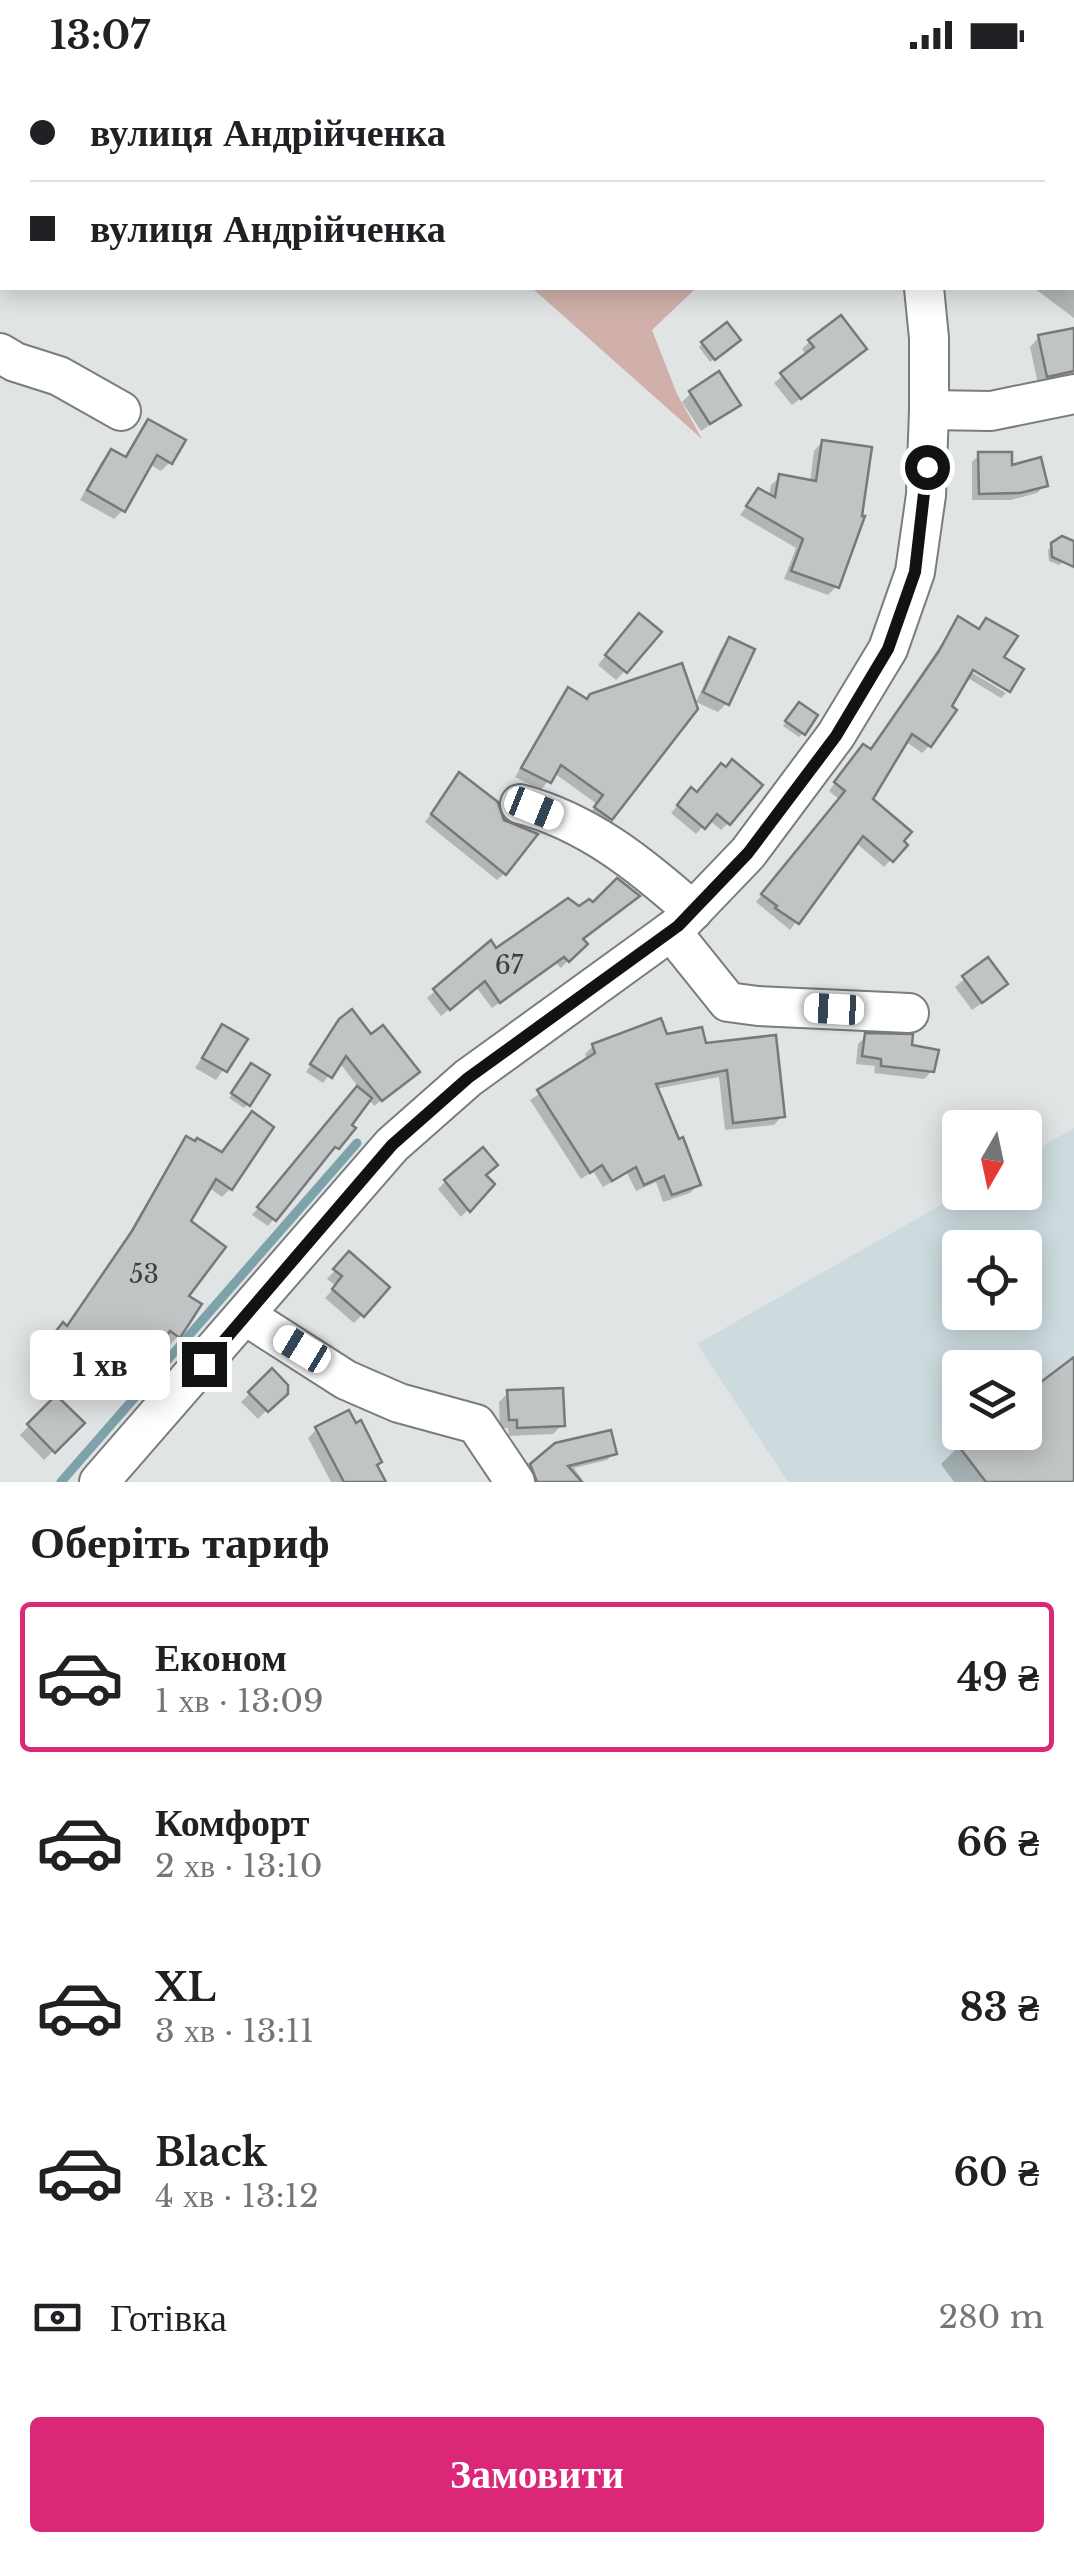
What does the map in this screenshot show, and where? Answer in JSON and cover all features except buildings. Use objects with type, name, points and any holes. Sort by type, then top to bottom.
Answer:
[{"type":"street","points":[[99,1482],[392,1145],[468,1078],[682,921],[748,853],[836,736],[888,649],[915,572],[926,495],[929,410],[924,290]]},
{"type":"street","points":[[0,352],[15,362],[59,376],[121,411]]},
{"type":"street","points":[[929,410],[991,410],[1074,394]]},
{"type":"street","points":[[520,804],[575,824],[645,868],[682,921],[728,1002],[909,1012]]},
{"type":"street","points":[[246,1316],[346,1380],[399,1403],[476,1424],[515,1482]]},
{"type":"shaded area","points":[[534,290],[694,290],[652,330],[677,394],[702,439]]},
{"type":"shaded area","points":[[1074,1128],[1074,1482],[788,1482],[697,1344],[942,1204],[942,1210],[1042,1210],[1042,1146]]},
{"type":"waterway","points":[[61,1482],[357,1143]]},
{"type":"route","points":[[204,1364],[392,1145],[468,1078],[678,926],[748,853],[836,736],[888,649],[915,572],[927,467]]}]
